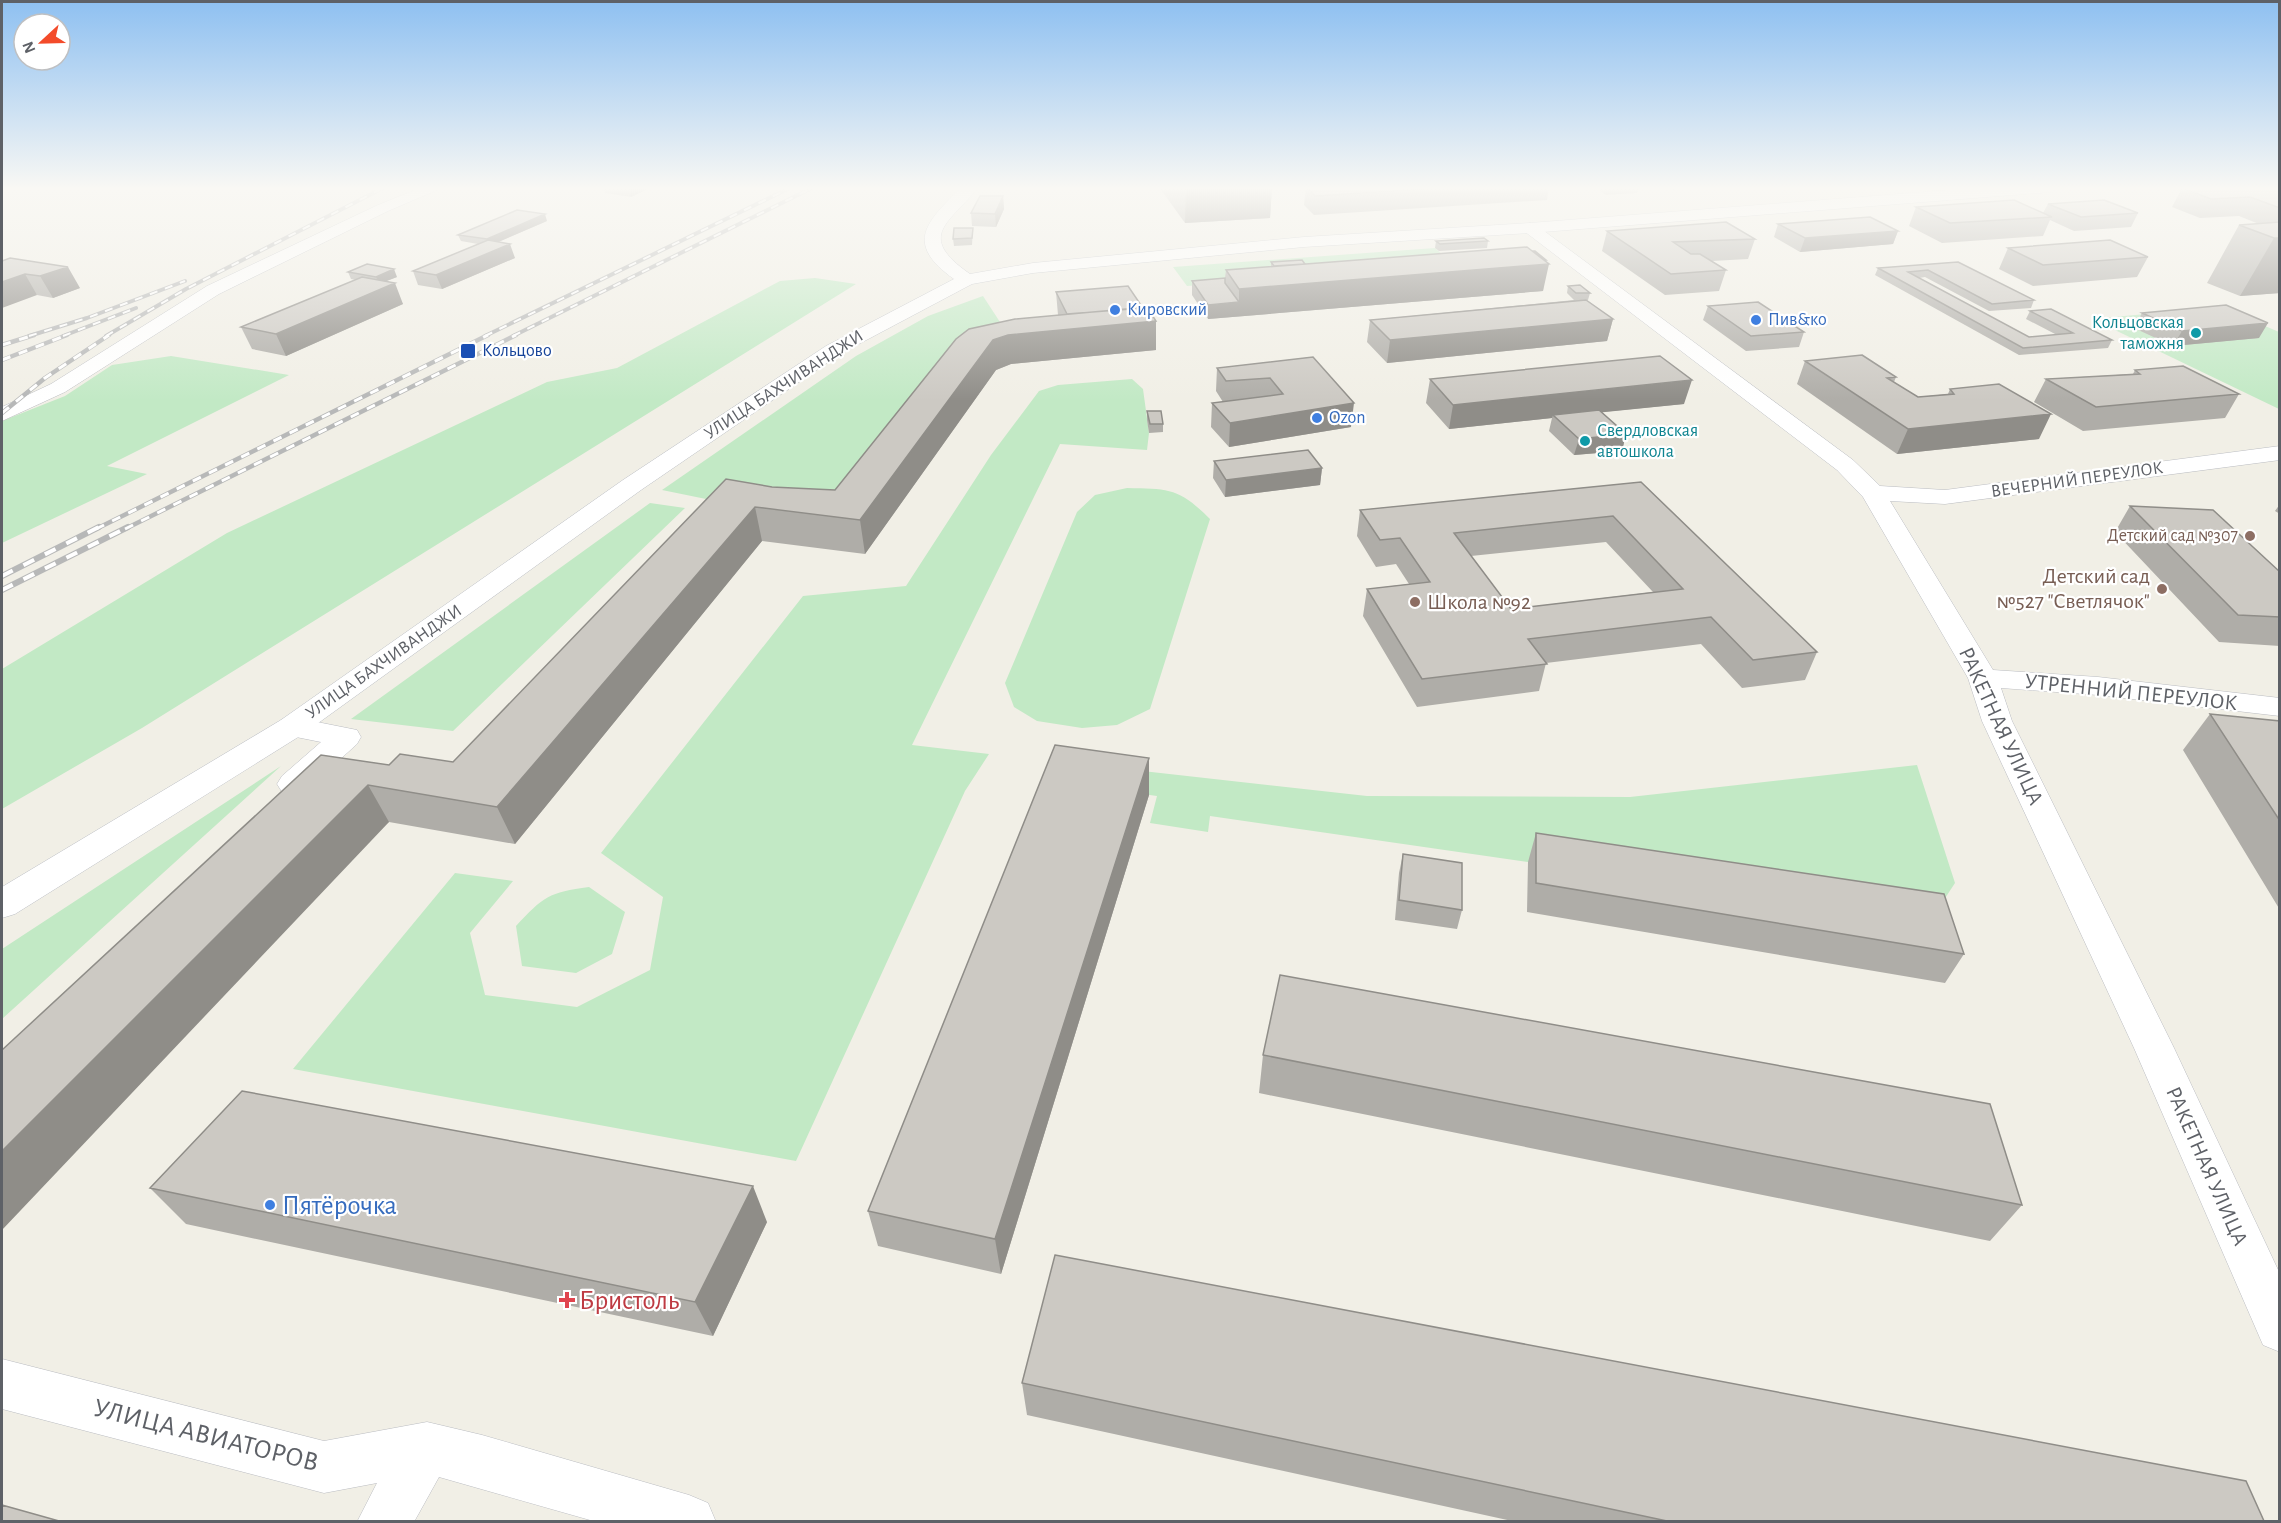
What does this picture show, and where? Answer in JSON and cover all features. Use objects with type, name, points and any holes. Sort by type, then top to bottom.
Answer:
[{"type":"main road","points":[[942,258],[950,268],[967,280]]},
{"type":"main road","name":"УЛИЦА БАХЧИВАНДЖИ","points":[[2,904],[292,727],[632,485],[833,350],[967,280],[1033,268],[1123,258]]},
{"type":"street","points":[[2,415],[58,388],[213,290],[279,258]]},
{"type":"street","name":"РАКЕТНАЯ УЛИЦА","points":[[1570,258],[1845,465],[1873,493],[1983,678],[1997,721],[2154,1048],[2280,1328]]},
{"type":"street","name":"ВЕЧЕРНИЙ ПЕРЕУЛОК","points":[[1873,493],[1945,497],[2280,453]]},
{"type":"street","name":"УТРЕННИЙ ПЕРЕУЛОК","points":[[1983,678],[2098,686],[2280,707]]},
{"type":"street","points":[[274,802],[346,737],[292,727]]},
{"type":"street","name":"УЛИЦА АВИАТОРОВ","points":[[2,1384],[324,1467],[427,1448],[482,1461],[689,1521]]},
{"type":"street","points":[[384,1521],[427,1448]]},
{"type":"green space","points":[[1296,258],[1437,258],[1278,279],[1187,286],[1173,267]]},
{"type":"green space","points":[[815,278],[856,284],[142,728],[2,809],[2,669],[227,533],[547,382],[617,368],[780,281]]},
{"type":"green space","points":[[983,296],[1013,342],[831,510],[706,499],[662,490],[856,356],[928,316]]},
{"type":"green space","points":[[2221,307],[2279,332],[2279,409],[2092,319]]},
{"type":"green space","points":[[171,356],[289,375],[107,466],[147,474],[2,543],[2,421],[65,396],[112,365]]},
{"type":"green space","points":[[1132,379],[1143,389],[1149,433],[1147,450],[1060,444],[912,745],[989,754],[965,791],[796,1161],[293,1069],[455,873],[513,881],[470,933],[485,995],[577,1007],[650,970],[663,897],[601,853],[803,596],[906,586],[991,455],[1039,391],[1058,385]]},
{"type":"green space","points":[[1127,488],[1173,492],[1190,501],[1210,519],[1150,709],[1117,725],[1082,728],[1037,721],[1014,707],[1005,683],[1077,512],[1095,495]]},
{"type":"green space","points":[[650,503],[685,508],[453,731],[351,719]]},
{"type":"green space","points":[[1071,763],[1367,796],[1630,797],[1917,765],[1955,883],[1934,915],[1528,862],[1210,816],[1208,832],[1150,823],[1157,796],[1063,783]]},
{"type":"green space","points":[[281,766],[2,1019],[2,949]]},
{"type":"green space","points":[[589,887],[625,912],[612,954],[576,973],[522,966],[516,926],[540,902],[555,894]]},
{"type":"building","points":[[10,258],[68,267],[40,276],[25,274],[2,282],[2,261]]},
{"type":"building","points":[[444,258],[476,258],[436,275],[413,271]]},
{"type":"building","points":[[1382,258],[1541,258],[1549,264],[1239,289],[1226,270]]},
{"type":"building","points":[[1647,258],[1707,258],[1726,270],[1671,274]]},
{"type":"building","points":[[2029,258],[2134,258],[2043,265]]},
{"type":"building","points":[[1302,260],[1305,264],[1274,266],[1271,262]]},
{"type":"building","points":[[1958,262],[2034,300],[1992,304],[1928,270],[1908,272],[2029,337],[2073,333],[2030,311],[2051,309],[2112,340],[2023,348],[1878,268]]},
{"type":"building","points":[[367,264],[394,269],[376,277],[348,272]]},
{"type":"building","points":[[362,277],[395,283],[276,334],[241,327]]},
{"type":"building","points":[[1225,278],[1225,283],[1239,302],[1208,305],[1192,281]]},
{"type":"building","points":[[1580,285],[1590,293],[1576,293],[1568,286]]},
{"type":"building","points":[[1128,286],[1143,308],[1067,314],[1056,292]]},
{"type":"building","points":[[1586,300],[1613,319],[1390,340],[1370,320]]},
{"type":"building","points":[[1758,302],[1804,332],[1751,336],[1708,306]]},
{"type":"building","points":[[2226,305],[2268,323],[2182,331],[2142,313]]},
{"type":"building","points":[[1147,307],[1156,321],[1008,335],[993,340],[860,520],[755,507],[497,807],[368,785],[2,1151],[2,1050],[321,755],[389,765],[400,754],[453,762],[726,479],[772,487],[835,490],[956,339],[969,329],[1015,319]]},
{"type":"building","points":[[1862,355],[1896,377],[1887,378],[1918,397],[1954,394],[1950,389],[1999,384],[2051,414],[1908,429],[1805,361]]},
{"type":"building","points":[[1660,356],[1692,380],[1453,405],[1430,379]]},
{"type":"building","points":[[1313,357],[1354,403],[1230,423],[1212,403],[1283,394],[1270,378],[1226,381],[1217,368]]},
{"type":"building","points":[[2183,366],[2239,394],[2096,407],[2046,379],[2140,374],[2135,370]]},
{"type":"building","points":[[1599,410],[1626,434],[1579,439],[1553,415]]},
{"type":"building","points":[[1147,411],[1161,411],[1163,424],[1150,424]]},
{"type":"building","points":[[1308,450],[1322,468],[1226,480],[1214,461]]},
{"type":"building","points":[[1641,482],[1817,652],[1753,660],[1711,617],[1528,639],[1547,664],[1422,679],[1367,589],[1430,582],[1400,538],[1380,540],[1360,510]],"holes":[[[1613,516],[1683,589],[1511,609],[1454,533]]]},
{"type":"building","points":[[2130,506],[2213,510],[2280,572],[2280,617],[2238,615]]},
{"type":"building","points":[[2210,714],[2280,721],[2280,821]]},
{"type":"building","points":[[1055,745],[1149,758],[995,1239],[868,1211]]},
{"type":"building","points":[[1536,833],[1944,894],[1964,954],[1536,883]]},
{"type":"building","points":[[1403,854],[1462,863],[1462,910],[1399,900]]},
{"type":"building","points":[[1280,975],[1990,1104],[2022,1205],[1263,1055]]},
{"type":"building","points":[[242,1091],[753,1186],[695,1302],[150,1188]]},
{"type":"building","points":[[1055,1255],[2246,1481],[2264,1521],[1667,1521],[1022,1383]]},
{"type":"building","points":[[2,1505],[59,1521],[2,1521]]},
{"type":"railway","points":[[106,336],[186,289],[246,258]]},
{"type":"railway","points":[[485,336],[646,258]]},
{"type":"railway","points":[[513,336],[670,258]]},
{"type":"railway","points":[[29,336],[87,318],[185,281]]},
{"type":"railway","points":[[63,336],[136,308]]},
{"type":"railway","points":[[2,345],[34,335]]},
{"type":"railway","points":[[2,360],[67,335]]},
{"type":"railway","points":[[2,413],[45,378],[109,335]]},
{"type":"railway","points":[[96,529],[488,335]]},
{"type":"railway","points":[[125,529],[516,335]]},
{"type":"railway","points":[[2,576],[99,527]]},
{"type":"railway","points":[[2,590],[128,527]]},
{"type":"place","name":"Кировский","points":[[1115,310]]},
{"type":"place","name":"Пив&ко","points":[[1756,320]]},
{"type":"place","name":"Кольцовская таможня","points":[[2196,333]]},
{"type":"place","name":"Кольцово","points":[[468,351]]},
{"type":"place","name":"Ozon","points":[[1317,418]]},
{"type":"place","name":"Свердловская автошкола","points":[[1585,441]]},
{"type":"place","name":"Детский сад №307","points":[[2250,536]]},
{"type":"place","name":"Детский сад №527 \"Светлячок\"","points":[[2162,589]]},
{"type":"place","name":"Школа №92","points":[[1415,602]]},
{"type":"place","name":"Пятёрочка","points":[[270,1205]]},
{"type":"place","name":"Бристоль","points":[[567,1300]]}]
